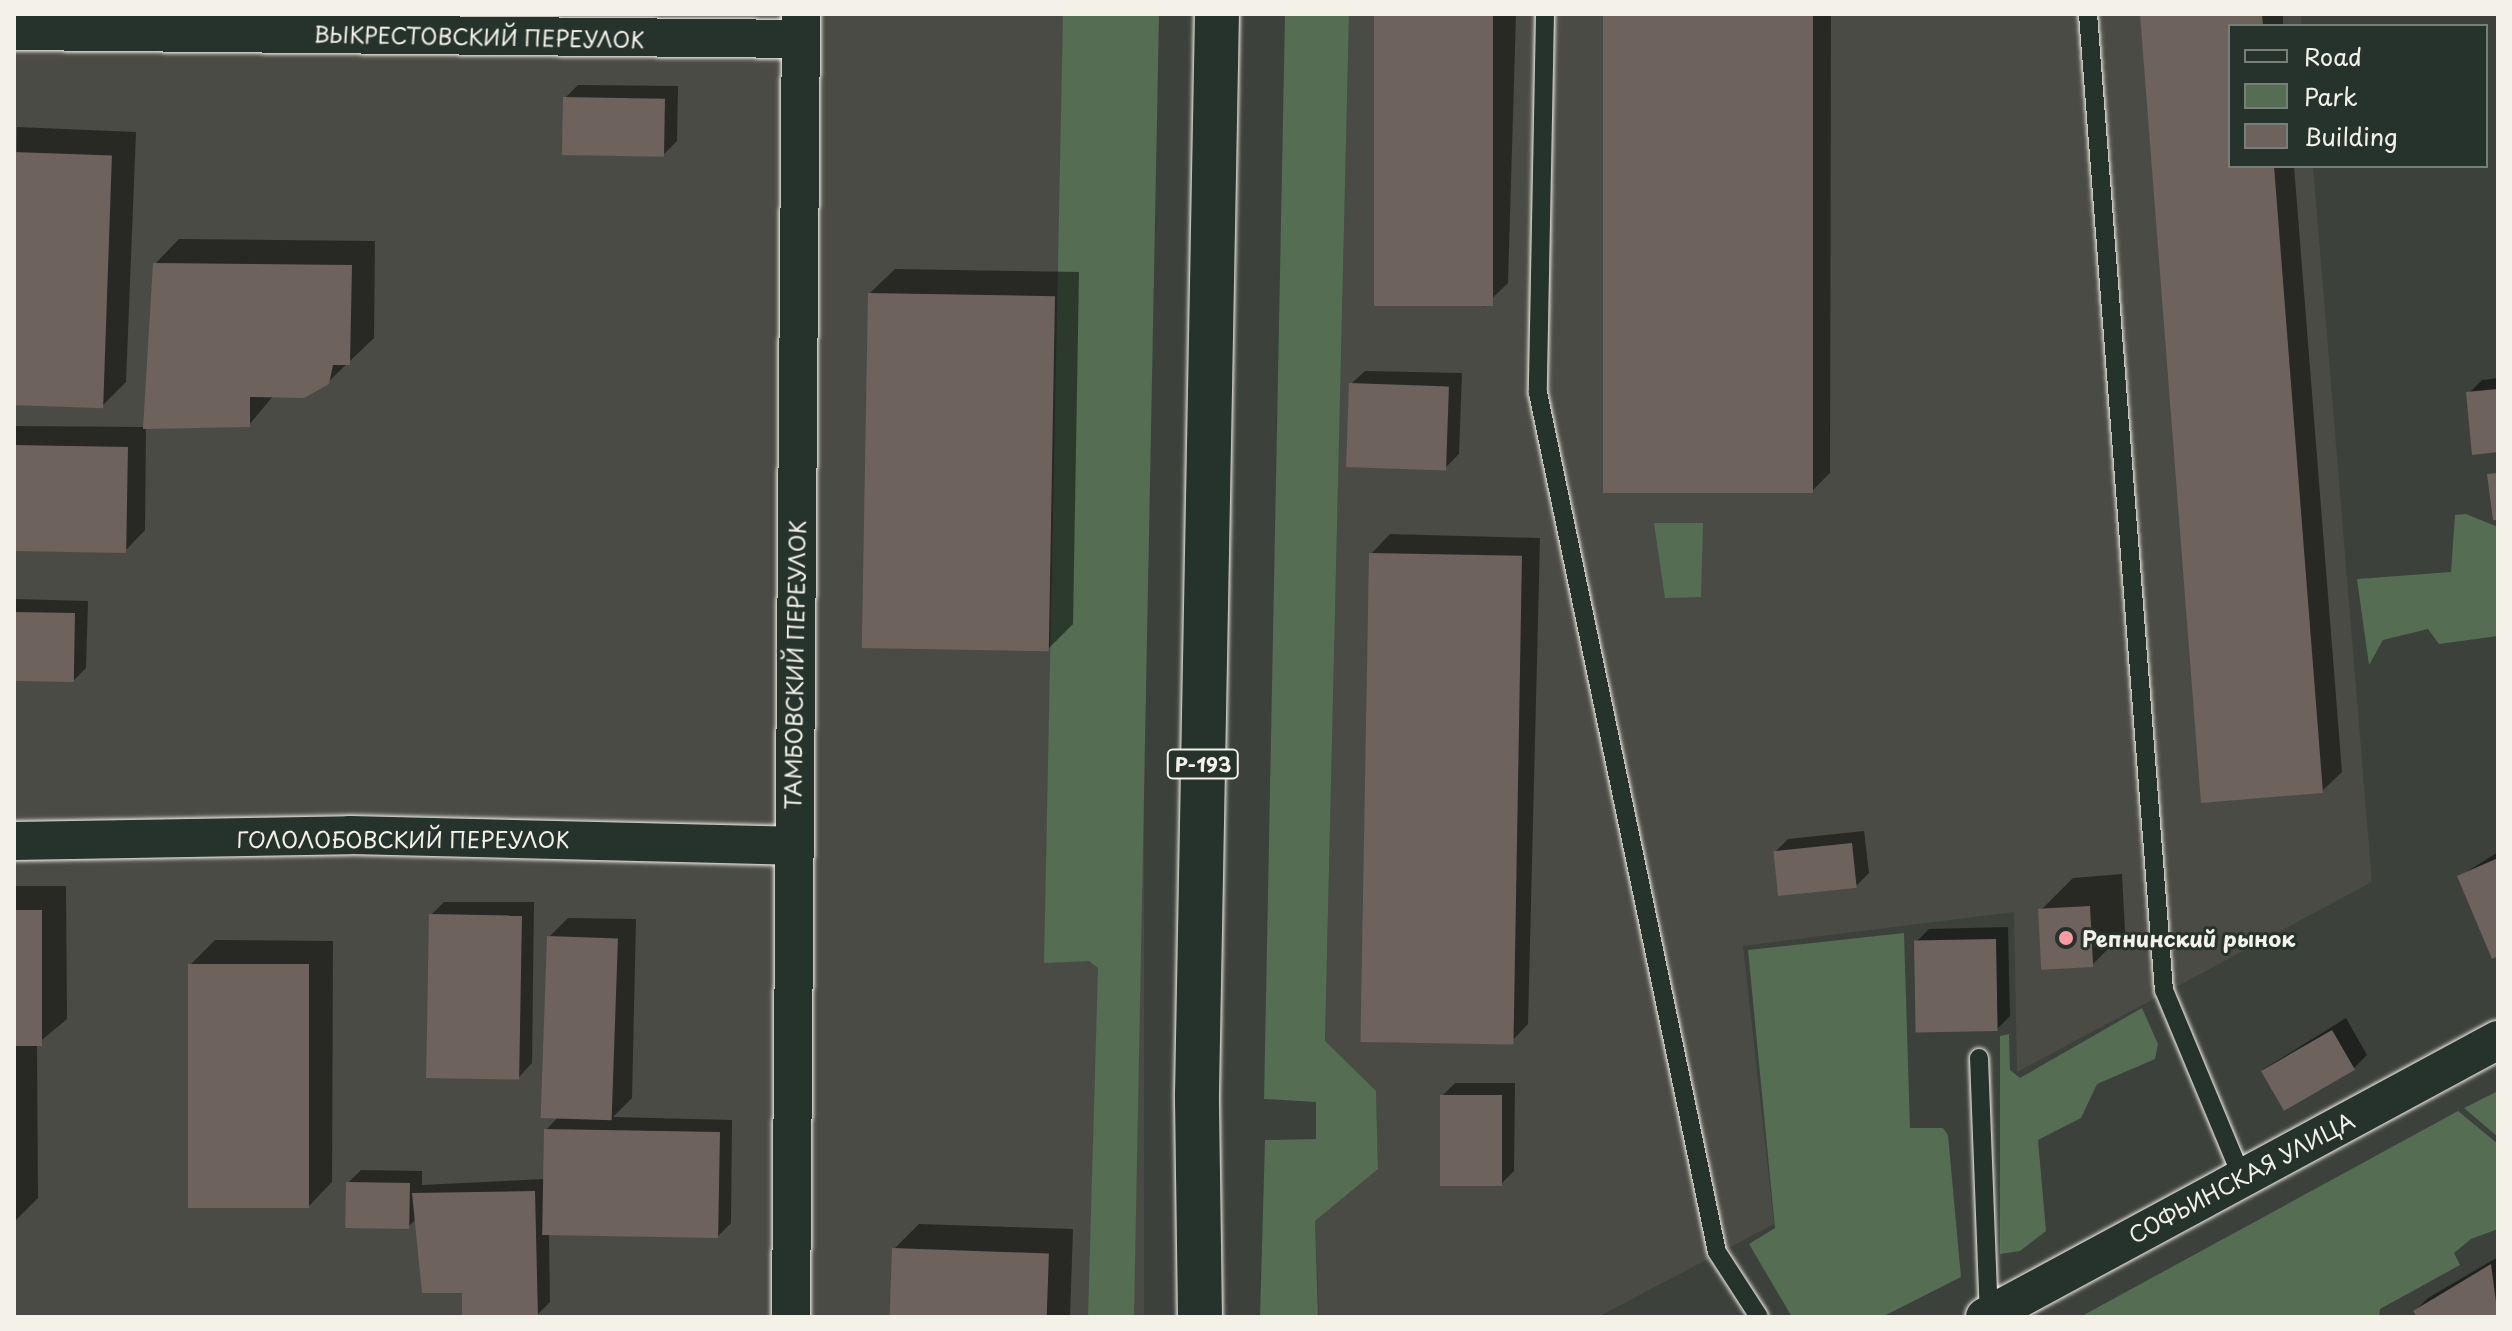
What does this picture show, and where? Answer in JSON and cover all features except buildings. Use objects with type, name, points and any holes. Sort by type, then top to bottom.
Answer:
[{"type":"highway","name":"Р-193","points":[[1200,1317],[1197,1078],[1217,14]]},
{"type":"street","name":"ВЫКРЕСТОВСКИЙ ПЕРЕУЛОК","points":[[14,31],[801,26]]},
{"type":"street","name":"ТАМБОВСКИЙ ПЕРЕУЛОК","points":[[791,1317],[801,26]]},
{"type":"street","name":"ГОЛОЛОБОВСКИЙ ПЕРЕУЛОК","points":[[14,841],[350,835],[793,846]]},
{"type":"street","name":"СОФЬИНСКАЯ УЛИЦА","points":[[1987,1316],[2241,1175],[2498,1040]]},
{"type":"lane","points":[[1545,14],[1538,393],[1717,1252],[1759,1317]]},
{"type":"lane","points":[[2088,14],[2164,990],[2241,1175]]},
{"type":"lane","points":[[1979,1058],[1987,1316]]},
{"type":"shaded area","points":[[14,14],[1144,14],[1144,1317],[14,1317]]},
{"type":"shaded area","name":"Репнинский рынок","points":[[1349,14],[2301,14],[2302,24],[2228,24],[2228,168],[2313,168],[2372,882],[2017,1072],[2014,912],[1743,946],[1774,1224],[1598,1317],[1319,1317],[1315,1221],[1378,1169],[1376,1091],[1325,1042]]},
{"type":"green space","points":[[1063,14],[1159,14],[1134,1317],[1088,1317],[1098,968],[1089,961],[1044,963]]},
{"type":"green space","points":[[1285,14],[1349,14],[1325,1041],[1376,1091],[1378,1169],[1315,1221],[1318,1317],[1260,1317],[1265,1140],[1316,1139],[1316,1102],[1264,1099]]},
{"type":"green space","points":[[2466,514],[2498,527],[2498,636],[2439,644],[2428,629],[2383,640],[2369,665],[2357,579],[2451,572],[2455,515]]},
{"type":"green space","points":[[1654,523],[1703,523],[1701,597],[1665,598]]},
{"type":"green space","points":[[1904,933],[1910,1128],[1943,1128],[1948,1135],[1961,1277],[1882,1317],[1792,1317],[1749,1244],[1775,1228],[1748,950]]},
{"type":"green space","points":[[2142,1008],[2158,1044],[2155,1059],[2097,1084],[2081,1118],[2038,1140],[2046,1231],[2020,1251],[2000,1254],[2000,1036],[2009,1034],[2010,1070],[2020,1078]]},
{"type":"green space","points":[[2498,1091],[2498,1137],[2464,1108]]},
{"type":"green space","points":[[2458,1111],[2498,1144],[2498,1229],[2471,1239],[2454,1253],[2460,1265],[2380,1309],[2379,1317],[2080,1317]]},
{"type":"place","name":"Репнинский рынок","points":[[2066,938]]}]
